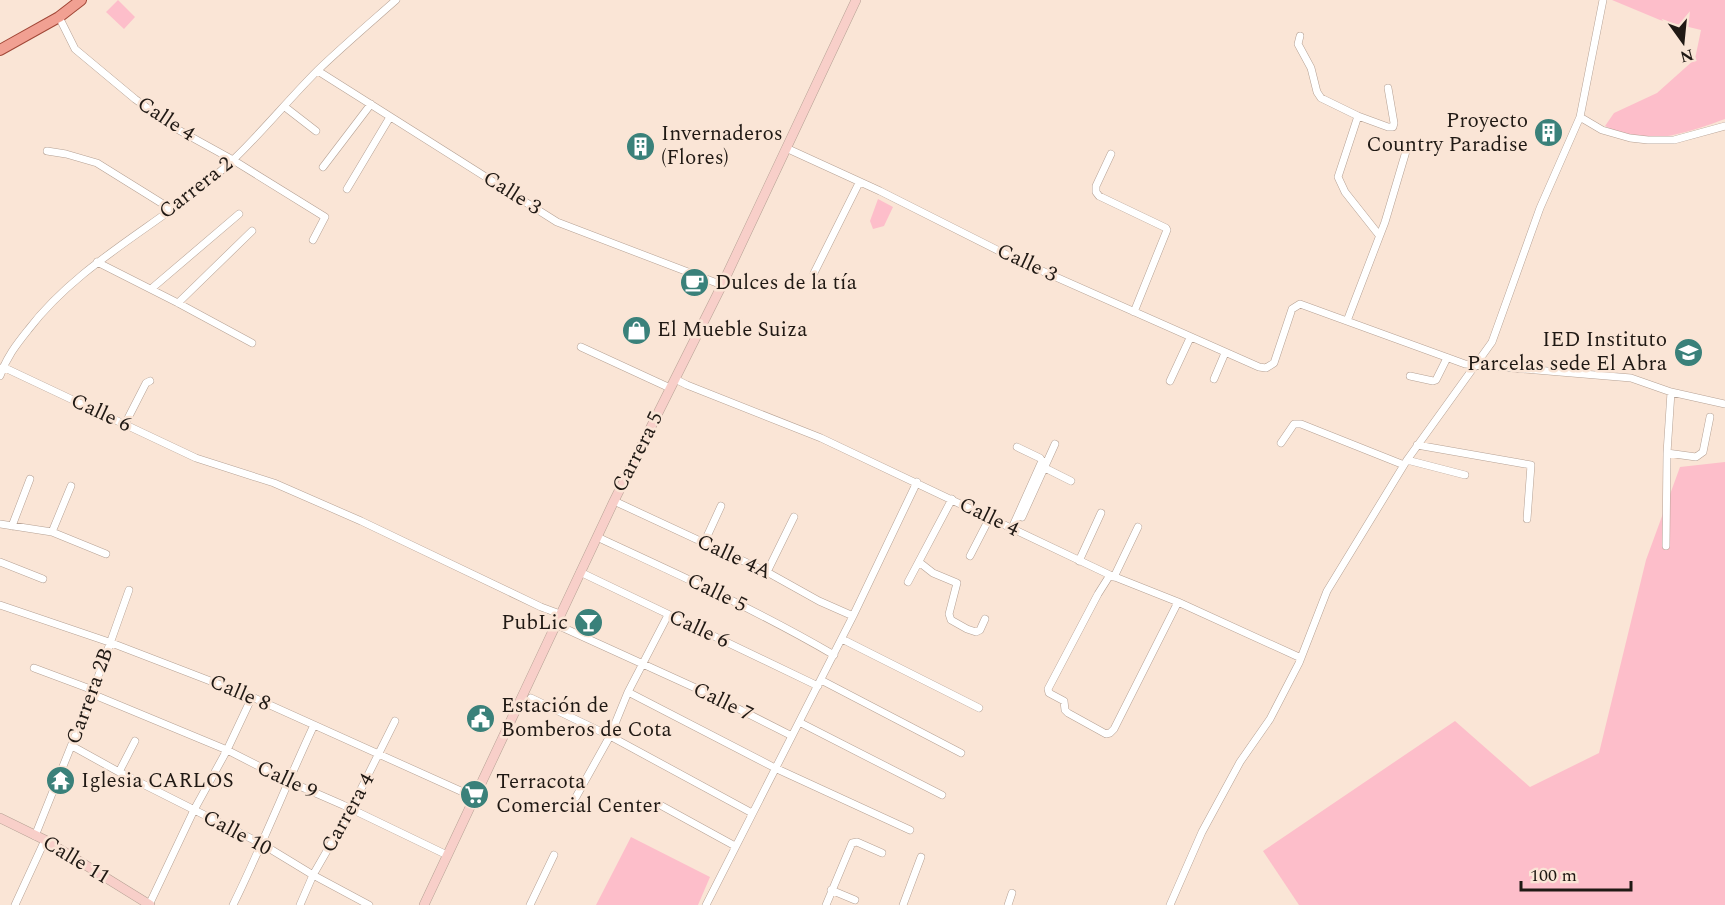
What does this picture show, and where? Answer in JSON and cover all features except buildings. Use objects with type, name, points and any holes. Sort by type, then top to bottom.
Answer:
[{"type":"main road","points":[[0,50],[59,17],[81,0]]},
{"type":"main road","name":"Carrera 5","points":[[423,905],[555,624],[722,285],[856,0]]},
{"type":"main road","name":"Calle 11","points":[[0,818],[40,838],[149,905]]},
{"type":"street","name":"Carrera 2","points":[[0,376],[15,347],[50,304],[97,262],[171,209],[233,160],[318,71],[396,0]]},
{"type":"street","points":[[1170,905],[1202,832],[1240,762],[1270,718],[1301,658],[1327,591],[1405,463],[1492,342],[1540,208],[1580,117],[1603,0]]},
{"type":"street","name":"Calle 4","points":[[59,17],[75,49],[135,99],[175,128],[233,160],[325,217],[313,240]]},
{"type":"street","points":[[1300,36],[1298,44],[1311,68],[1317,92],[1322,98],[1358,116],[1393,127],[1388,88]]},
{"type":"street","name":"Calle 3","points":[[318,71],[557,222],[722,285]]},
{"type":"street","points":[[323,167],[371,104]]},
{"type":"street","points":[[285,107],[316,131]]},
{"type":"street","points":[[1358,116],[1338,177],[1345,192],[1379,235]]},
{"type":"street","points":[[347,189],[390,117]]},
{"type":"street","points":[[1580,117],[1602,130],[1630,138],[1648,140],[1674,140],[1725,126]]},
{"type":"street","name":"Calle 3","points":[[786,148],[880,191],[1013,258],[1259,367],[1271,366],[1292,309],[1296,306],[1300,304],[1347,321]]},
{"type":"street","points":[[1407,148],[1385,222],[1347,321],[1474,366],[1631,378],[1671,392],[1725,404]]},
{"type":"street","points":[[47,151],[97,163],[171,209]]},
{"type":"street","points":[[1111,154],[1096,186],[1096,192],[1099,196],[1167,230],[1134,312]]},
{"type":"street","points":[[814,273],[859,183]]},
{"type":"street","points":[[151,289],[239,214]]},
{"type":"street","points":[[178,303],[252,231]]},
{"type":"street","points":[[97,262],[252,343]]},
{"type":"street","points":[[1170,381],[1190,338]]},
{"type":"street","name":"Calle 4","points":[[581,347],[672,384],[708,394],[821,438],[1079,561],[1178,602],[1301,658]]},
{"type":"street","points":[[1214,379],[1225,353]]},
{"type":"street","points":[[1410,376],[1433,381],[1438,377],[1447,358]]},
{"type":"street","name":"Calle 6","points":[[3,367],[198,459],[274,483],[560,614]]},
{"type":"street","points":[[125,424],[146,383],[150,381]]},
{"type":"street","points":[[1666,546],[1667,453],[1671,392]]},
{"type":"street","points":[[1667,453],[1696,457],[1703,452],[1710,417]]},
{"type":"street","points":[[1281,443],[1294,424],[1301,424],[1405,463],[1465,475]]},
{"type":"street","points":[[1014,529],[1055,444]]},
{"type":"street","points":[[1417,445],[1531,465],[1527,519]]},
{"type":"street","points":[[1014,529],[1042,462],[1040,458],[1017,447]]},
{"type":"street","points":[[1045,468],[1071,481]]},
{"type":"street","points":[[12,526],[30,479]]},
{"type":"street","points":[[706,905],[842,639],[917,482]]},
{"type":"street","points":[[52,532],[71,486]]},
{"type":"street","points":[[908,582],[952,499]]},
{"type":"street","name":"Calle 4A","points":[[614,501],[767,572],[819,601],[853,616]]},
{"type":"street","points":[[704,543],[721,506]]},
{"type":"street","points":[[1079,561],[1101,513]]},
{"type":"street","points":[[767,572],[794,517]]},
{"type":"street","points":[[970,556],[989,519]]},
{"type":"street","points":[[0,524],[52,532],[106,554]]},
{"type":"street","points":[[1138,527],[1112,576],[1082,624],[1048,689],[1049,693],[1064,701],[1065,710],[1068,713],[1106,734],[1110,733],[1178,602]]},
{"type":"street","name":"Calle 5","points":[[597,537],[793,631],[834,655]]},
{"type":"street","points":[[0,562],[43,579]]},
{"type":"street","points":[[919,562],[933,573],[957,583],[949,614],[951,620],[976,632],[980,630],[986,619]]},
{"type":"street","name":"Calle 6","points":[[580,572],[668,615],[819,683],[961,753]]},
{"type":"street","name":"Carrera 2B","points":[[16,905],[129,590]]},
{"type":"street","name":"Calle 8","points":[[0,605],[109,642],[252,697],[474,797]]},
{"type":"street","points":[[576,797],[610,736],[628,692],[668,615]]},
{"type":"street","name":"Calle 7","points":[[555,624],[711,695],[792,736]]},
{"type":"street","points":[[842,639],[979,708]]},
{"type":"street","name":"Calle 9","points":[[34,668],[227,750],[447,855]]},
{"type":"street","points":[[628,692],[775,768],[910,830]]},
{"type":"street","points":[[149,905],[194,810],[227,750],[252,697]]},
{"type":"street","points":[[531,698],[610,736],[752,813]]},
{"type":"street","name":"Carrera 4","points":[[300,905],[313,875],[351,809],[395,720]]},
{"type":"street","points":[[799,722],[942,795]]},
{"type":"street","points":[[233,905],[314,725]]},
{"type":"street","points":[[119,772],[135,741]]},
{"type":"street","name":"Calle 10","points":[[72,746],[262,844],[369,905]]},
{"type":"street","points":[[662,806],[735,846]]},
{"type":"street","points":[[826,905],[852,843],[857,842],[882,853]]},
{"type":"street","points":[[530,905],[554,855]]},
{"type":"street","points":[[903,905],[921,857]]},
{"type":"street","points":[[831,890],[855,900]]},
{"type":"street","points":[[1008,905],[1012,892]]},
{"type":"shaded area","points":[[118,0],[135,17],[124,29],[106,12]]},
{"type":"shaded area","points":[[1612,0],[1725,0],[1725,119],[1655,138],[1632,137],[1605,126],[1614,113],[1657,93],[1695,59],[1701,30],[1660,20]]},
{"type":"shaded area","points":[[878,199],[893,207],[884,226],[873,229],[870,221]]},
{"type":"shaded area","points":[[1725,462],[1725,905],[1299,905],[1263,851],[1455,721],[1530,787],[1599,753],[1646,560],[1680,467]]},
{"type":"shaded area","points":[[631,837],[710,877],[698,905],[596,905]]},
{"type":"place","name":"Proyecto Country Paradise","points":[[1549,133]]},
{"type":"place","name":"Invernaderos (Flores)","points":[[640,146]]},
{"type":"place","name":"Dulces de la tía","points":[[694,283]]},
{"type":"place","name":"El Mueble Suiza","points":[[636,330]]},
{"type":"place","name":"IED Instituto Parcelas sede El Abra","points":[[1688,352]]},
{"type":"place","name":"PubLic","points":[[589,623]]},
{"type":"place","name":"Estación de Bomberos de Cota","points":[[480,718]]},
{"type":"place","name":"Iglesia CARLOS","points":[[60,781]]},
{"type":"place","name":"Terracota Comercial Center","points":[[475,794]]}]
